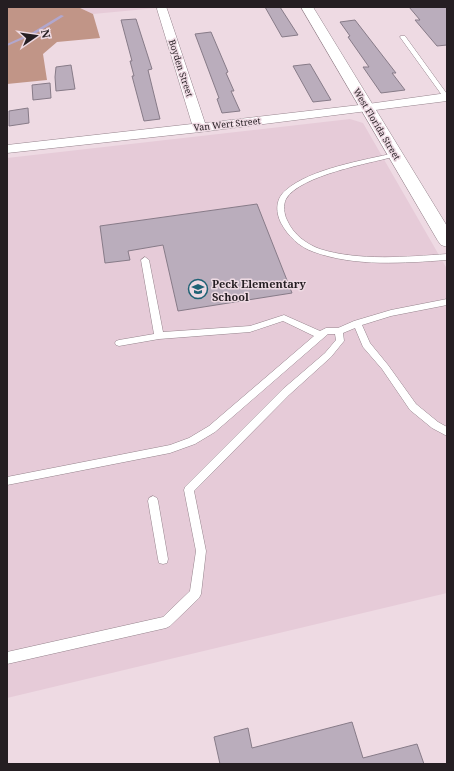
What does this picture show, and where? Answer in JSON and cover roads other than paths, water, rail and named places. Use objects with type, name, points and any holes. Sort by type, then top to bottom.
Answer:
[{"type":"main road","name":"West Florida Street","points":[[307,7],[447,241]]},
{"type":"street","name":"Boyden Street","points":[[162,9],[200,128]]},
{"type":"street","name":"Van Wert Street","points":[[7,149],[200,128],[447,97]]},
{"type":"lane","points":[[403,37],[447,97]]},
{"type":"lane","points":[[395,155],[324,173],[305,180],[290,190],[282,198],[280,209],[285,224],[299,241],[321,252],[360,259],[380,260],[447,257]]},
{"type":"lane","points":[[145,260],[159,336]]},
{"type":"lane","points":[[7,481],[170,449],[192,441],[212,429],[326,330],[339,331],[357,323],[391,313],[447,302]]},
{"type":"lane","points":[[119,343],[159,336],[250,329],[284,318],[320,336]]},
{"type":"lane","points":[[357,323],[366,345],[385,367],[413,406],[435,425],[447,432]]},
{"type":"lane","points":[[7,658],[166,622],[195,594],[201,551],[189,490],[286,392],[328,355],[340,341],[339,331]]},
{"type":"lane","points":[[153,501],[163,559]]},
{"type":"waterway","points":[[7,45],[34,33],[62,16]]},
{"type":"place","name":"Peck Elementary School","points":[[198,289]]}]
